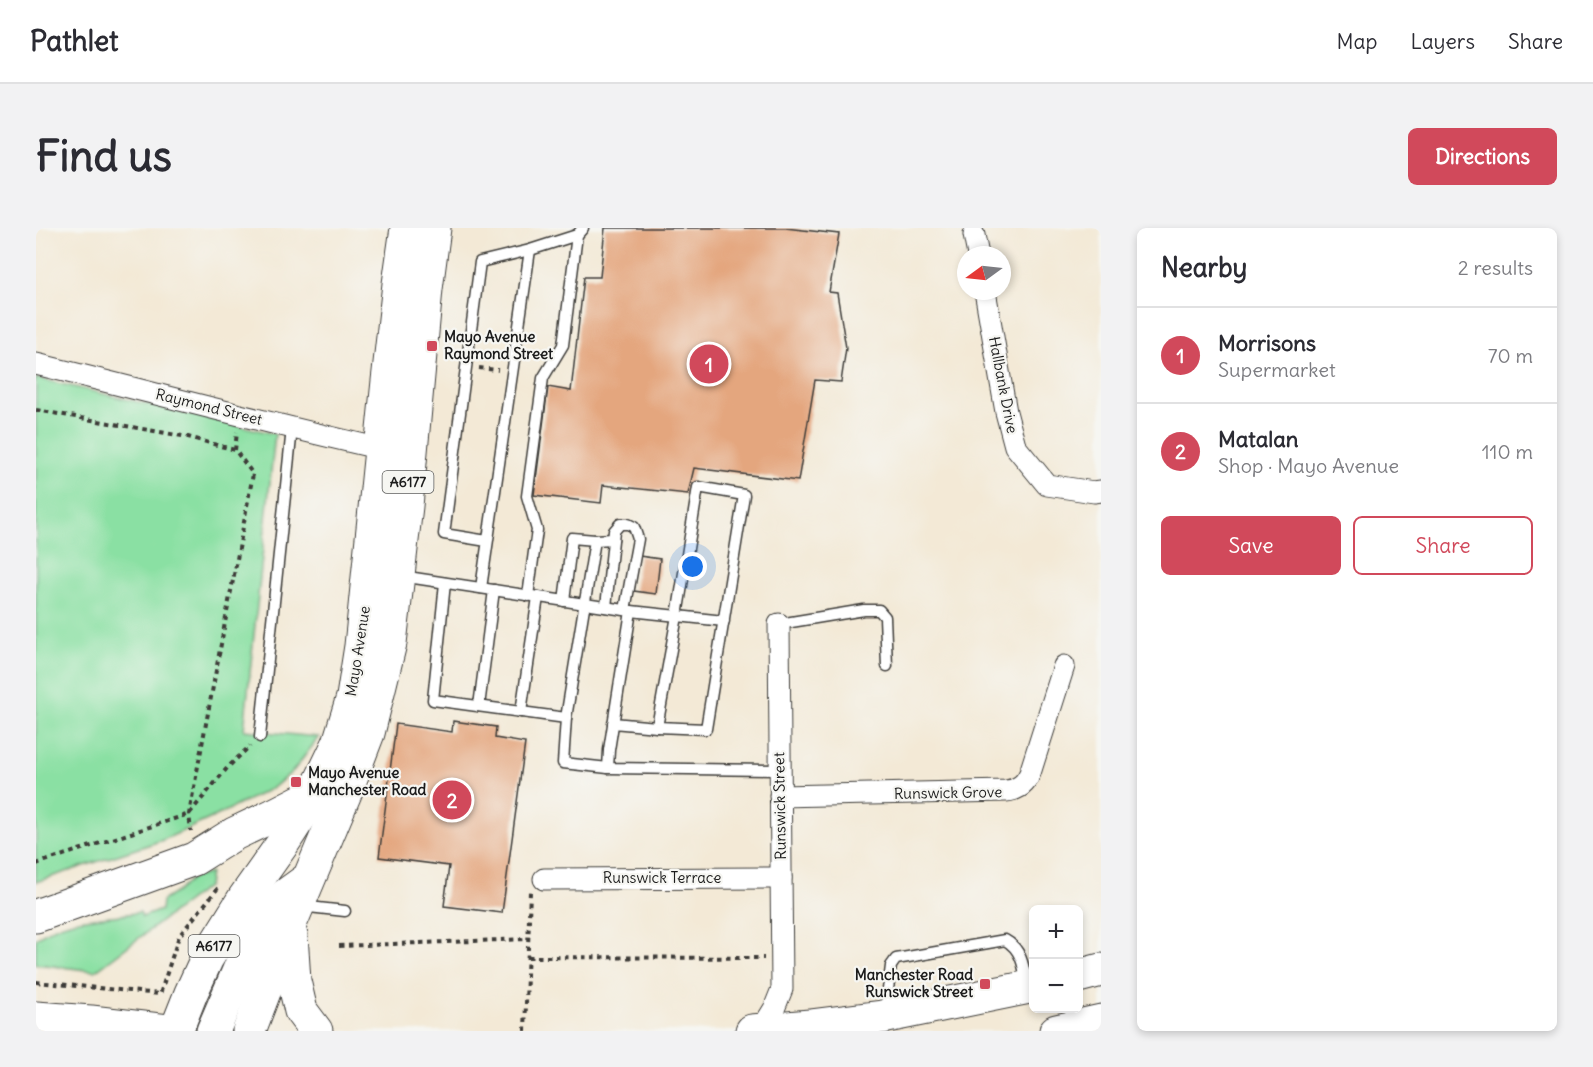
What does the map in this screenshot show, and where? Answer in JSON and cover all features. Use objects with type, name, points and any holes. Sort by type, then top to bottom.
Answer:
[{"type":"main road","name":"Mayo Avenue","points":[[176,1031],[207,958],[240,904],[255,862],[314,795],[339,743],[352,697],[361,646],[399,284],[407,228]]},
{"type":"main road","name":"Mayo Avenue","points":[[249,1031],[296,903],[345,793],[368,733],[390,643],[434,228]]},
{"type":"main road","points":[[36,916],[194,859],[234,834],[314,795]]},
{"type":"main road","points":[[194,859],[255,862],[296,903],[294,981],[301,1011],[316,1031]]},
{"type":"main road","points":[[213,1031],[243,961],[261,926],[272,910],[296,903]]},
{"type":"main road","points":[[1083,975],[1101,970]]},
{"type":"main road","points":[[752,1031],[885,1016],[1029,986]]},
{"type":"main road","points":[[36,1018],[168,1031]]},
{"type":"main road","points":[[1056,1031],[1101,1021]]},
{"type":"street","name":"Hallbank Drive","points":[[987,300],[1006,412],[1016,446],[1047,485],[1101,491]]},
{"type":"street","name":"Raymond Street","points":[[36,364],[381,449]]},
{"type":"street","name":"Runswick Street","points":[[761,1030],[774,1009],[782,989],[778,624]]},
{"type":"street","name":"Runswick Grove","points":[[780,796],[1006,791],[1019,788],[1028,779],[1064,666]]},
{"type":"street","name":"Runswick Terrace","points":[[544,879],[781,878]]},
{"type":"street","points":[[782,989],[796,1011],[810,1026]]},
{"type":"lane","points":[[488,541],[444,534],[480,262],[530,250],[580,231],[563,345],[543,378],[526,496],[537,530],[521,712]]},
{"type":"lane","points":[[481,588],[530,250]]},
{"type":"lane","points":[[260,737],[292,428]]},
{"type":"lane","points":[[613,723],[657,727],[706,729],[744,495],[698,487],[657,727]]},
{"type":"lane","points":[[606,608],[614,531],[620,524],[628,524],[634,527],[638,538],[608,768]]},
{"type":"lane","points":[[564,601],[572,538],[613,539]]},
{"type":"lane","points":[[595,540],[566,718],[563,764],[608,768],[780,770]]},
{"type":"lane","points":[[398,576],[606,608],[724,621]]},
{"type":"lane","points":[[445,583],[433,700],[566,718]]},
{"type":"lane","points":[[479,706],[494,590]]},
{"type":"lane","points":[[778,624],[864,609],[879,610],[885,617],[887,666]]},
{"type":"lane","points":[[296,903],[345,911]]},
{"type":"lane","points":[[885,1016],[891,966],[896,959],[1005,940],[1019,952],[1029,983]]},
{"type":"path","points":[[36,410],[188,437],[235,450],[253,474],[189,814],[194,859]]},
{"type":"path","points":[[36,864],[189,814],[228,767],[260,737]]},
{"type":"path","points":[[36,982],[160,994],[179,936],[255,862]]},
{"type":"path","points":[[525,1031],[530,879],[544,879]]},
{"type":"path","points":[[339,946],[528,939]]},
{"type":"path","points":[[528,957],[782,958]]},
{"type":"green space","points":[[36,378],[275,434],[244,730],[319,737],[294,770],[274,787],[163,840],[36,882]]},
{"type":"green space","points":[[210,873],[208,886],[95,971],[36,964],[36,939],[48,931],[60,925],[86,919],[140,912],[142,917],[161,910],[162,901],[191,879]]},
{"type":"building","points":[[605,228],[785,228],[839,234],[829,292],[837,293],[846,348],[841,382],[815,380],[798,481],[694,468],[688,494],[603,485],[601,503],[534,495],[548,387],[571,391],[584,277],[600,277]]},
{"type":"building","points":[[639,556],[660,559],[656,594],[634,591]]},
{"type":"building","points":[[453,721],[496,727],[495,738],[525,743],[502,913],[444,906],[449,866],[379,857],[396,724],[452,732]]},
{"type":"place","name":"Mayo Avenue Raymond Street","points":[[432,346]]},
{"type":"place","name":"Morrisons","points":[[709,364]]},
{"type":"place","name":"Mayo Avenue Manchester Road","points":[[296,782]]},
{"type":"place","name":"Matalan","points":[[452,800]]},
{"type":"place","name":"Manchester Road Runswick Street","points":[[985,984]]}]
